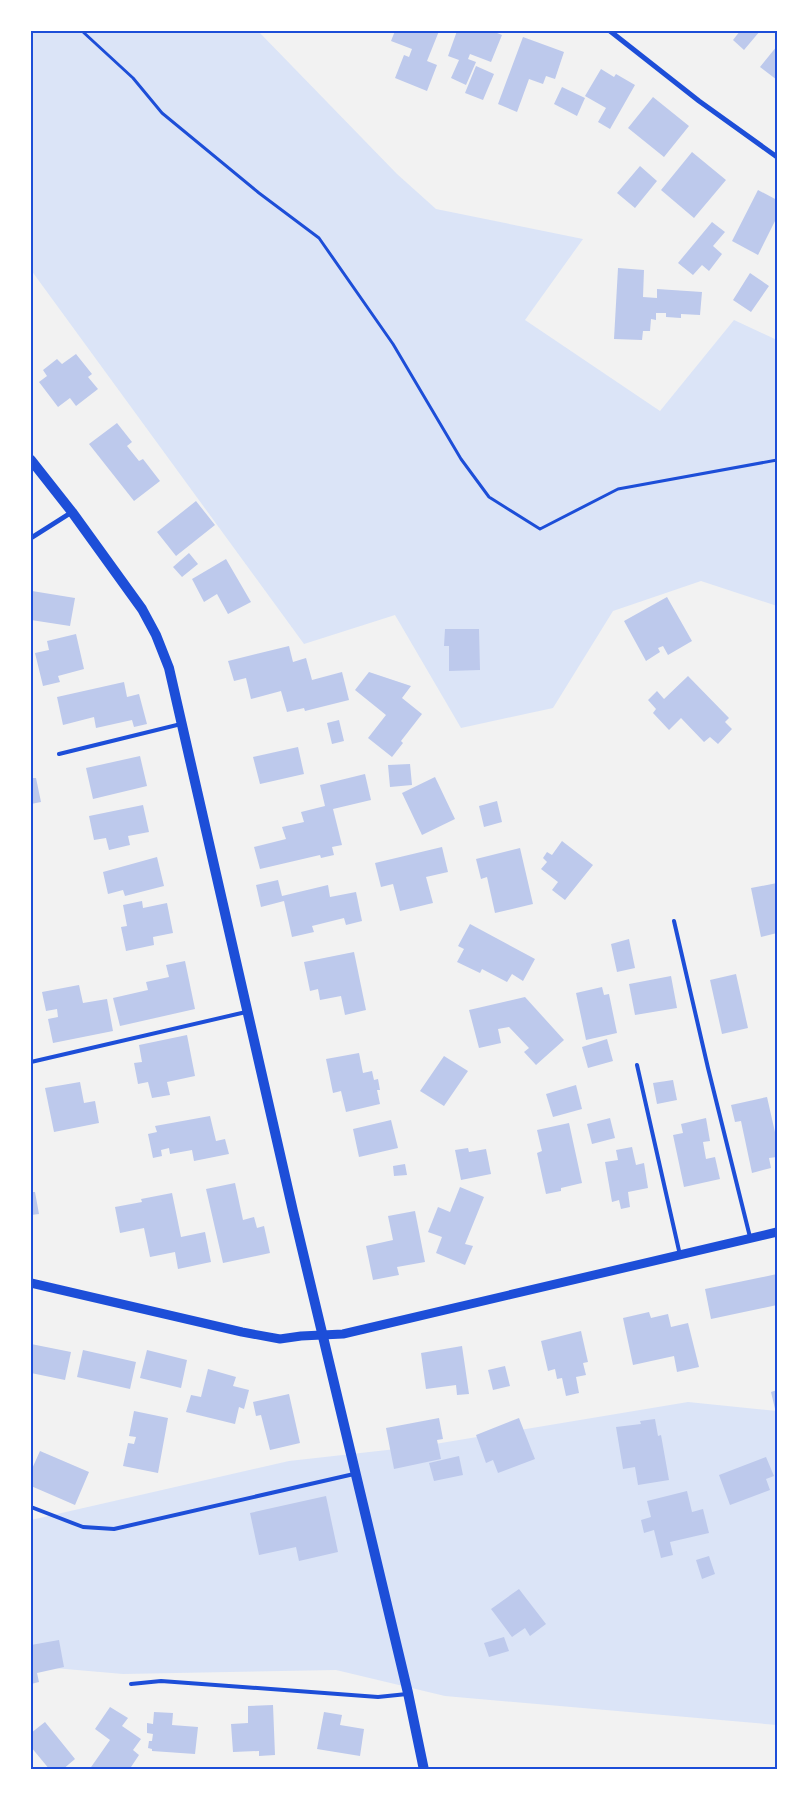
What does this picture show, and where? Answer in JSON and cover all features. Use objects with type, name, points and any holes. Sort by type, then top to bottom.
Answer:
[{"type":"main road","points":[[31,460],[72,512],[142,609],[156,635],[169,668],[247,1012],[357,1474],[424,1770]]},
{"type":"street","points":[[610,31],[699,101],[777,157]]},
{"type":"street","points":[[31,538],[72,512]]},
{"type":"street","points":[[31,1283],[242,1332],[280,1339],[324,1334],[343,1334],[777,1232]]},
{"type":"lane","points":[[60,754],[182,724]]},
{"type":"lane","points":[[674,921],[750,1238]]},
{"type":"lane","points":[[31,1062],[247,1012]]},
{"type":"lane","points":[[637,1065],[680,1254]]},
{"type":"lane","points":[[31,1507],[84,1527],[114,1529],[357,1474]]},
{"type":"lane","points":[[130,1684],[161,1681],[378,1697],[408,1694]]},
{"type":"path","points":[[82,31],[133,78],[162,113],[259,193],[319,238],[394,344],[461,459],[489,497],[540,529],[618,489],[777,460]]},
{"type":"shaded area","points":[[31,31],[258,31],[397,174],[436,209],[583,239],[525,320],[660,411],[734,320],[777,340],[777,606],[701,581],[613,611],[553,708],[461,728],[395,615],[304,644],[31,270]]},
{"type":"shaded area","points":[[688,1402],[777,1411],[777,1725],[445,1696],[336,1670],[123,1674],[31,1666],[31,1520],[289,1461],[423,1446]]},
{"type":"building","points":[[395,31],[439,31],[427,61],[437,65],[427,91],[395,78],[404,55],[409,57],[412,49],[391,41]]},
{"type":"building","points":[[457,31],[492,31],[502,35],[491,62],[470,54],[468,59],[476,62],[466,85],[451,78],[459,60],[448,56]]},
{"type":"building","points":[[740,31],[760,31],[744,50],[733,40]]},
{"type":"building","points":[[523,37],[564,52],[555,79],[546,76],[543,84],[529,79],[517,112],[498,104]]},
{"type":"building","points":[[777,46],[777,80],[760,67]]},
{"type":"building","points":[[476,66],[494,74],[483,100],[465,93]]},
{"type":"building","points":[[601,69],[614,77],[616,74],[635,85],[610,129],[598,122],[606,108],[585,96]]},
{"type":"building","points":[[562,87],[585,98],[577,116],[554,104]]},
{"type":"building","points":[[653,97],[689,126],[664,157],[628,128]]},
{"type":"building","points":[[692,152],[726,180],[694,218],[661,190]]},
{"type":"building","points":[[640,166],[657,181],[635,208],[617,193]]},
{"type":"building","points":[[758,190],[777,200],[777,217],[758,255],[732,241]]},
{"type":"building","points":[[712,222],[725,232],[713,246],[722,254],[709,271],[702,265],[693,275],[678,263]]},
{"type":"building","points":[[618,268],[644,270],[643,297],[657,298],[657,289],[702,292],[700,315],[681,314],[681,318],[666,317],[666,313],[656,313],[656,320],[651,319],[650,331],[643,331],[642,340],[614,339]]},
{"type":"building","points":[[750,273],[769,286],[751,312],[733,300]]},
{"type":"building","points":[[76,354],[92,374],[88,377],[98,389],[76,406],[70,398],[58,407],[39,382],[47,376],[43,370],[57,359],[62,364]]},
{"type":"building","points":[[117,423],[132,442],[127,446],[139,461],[143,459],[160,481],[134,501],[89,444]]},
{"type":"building","points":[[196,501],[215,525],[176,556],[157,532]]},
{"type":"building","points":[[189,553],[198,564],[182,577],[173,567]]},
{"type":"building","points":[[226,559],[251,602],[228,614],[217,594],[204,602],[192,579]]},
{"type":"building","points":[[32,591],[75,598],[70,626],[31,620]]},
{"type":"building","points":[[667,597],[692,641],[668,655],[663,646],[658,648],[660,652],[646,661],[624,621]]},
{"type":"building","points":[[445,629],[479,629],[480,670],[449,671],[449,646],[444,646]]},
{"type":"building","points":[[76,634],[84,669],[58,676],[60,682],[43,686],[35,653],[49,650],[47,641]]},
{"type":"building","points":[[289,646],[293,662],[306,658],[312,680],[342,672],[349,700],[305,711],[304,708],[287,712],[281,691],[251,699],[246,678],[234,681],[228,661]]},
{"type":"building","points":[[369,672],[411,686],[402,698],[422,714],[401,741],[403,743],[392,757],[368,738],[386,715],[355,690]]},
{"type":"building","points":[[688,676],[729,718],[725,722],[732,729],[718,744],[710,737],[704,742],[681,718],[669,730],[653,713],[656,709],[648,700],[657,691],[664,699]]},
{"type":"building","points":[[124,682],[127,697],[139,694],[147,724],[134,727],[132,720],[96,728],[94,717],[63,725],[57,697]]},
{"type":"building","points":[[339,720],[344,741],[332,744],[327,723]]},
{"type":"building","points":[[298,747],[304,774],[260,784],[253,757]]},
{"type":"building","points":[[140,756],[147,786],[93,799],[86,768]]},
{"type":"building","points":[[410,764],[412,785],[390,787],[388,765]]},
{"type":"building","points":[[365,774],[371,800],[333,809],[342,845],[332,847],[334,855],[321,858],[320,855],[260,869],[254,847],[286,839],[282,827],[304,822],[301,812],[325,806],[320,785]]},
{"type":"building","points":[[435,777],[455,819],[422,835],[402,793]]},
{"type":"building","points":[[31,778],[36,778],[41,802],[31,804]]},
{"type":"building","points":[[497,801],[502,822],[484,827],[479,806]]},
{"type":"building","points":[[143,805],[149,832],[128,836],[130,845],[109,850],[106,838],[94,840],[89,816]]},
{"type":"building","points":[[562,841],[593,865],[565,900],[552,890],[558,882],[541,869],[547,862],[543,858],[547,852],[552,855]]},
{"type":"building","points":[[442,847],[448,872],[426,877],[433,903],[400,911],[393,884],[381,887],[375,863]]},
{"type":"building","points":[[520,848],[533,904],[495,913],[487,877],[481,879],[476,859]]},
{"type":"building","points":[[157,857],[164,886],[125,896],[123,890],[108,894],[103,872]]},
{"type":"building","points":[[278,880],[282,896],[328,885],[330,897],[356,892],[362,921],[346,925],[344,918],[312,926],[314,932],[292,937],[284,901],[261,907],[256,885]]},
{"type":"building","points":[[777,883],[777,933],[761,937],[751,888]]},
{"type":"building","points":[[142,901],[143,908],[167,903],[173,933],[153,937],[154,945],[126,951],[121,927],[127,926],[123,905]]},
{"type":"building","points":[[470,924],[535,959],[523,981],[512,974],[507,982],[482,969],[480,973],[457,962],[464,949],[458,946]]},
{"type":"building","points":[[629,939],[635,968],[617,972],[611,944]]},
{"type":"building","points":[[354,952],[366,1010],[345,1015],[341,996],[320,1000],[318,989],[310,991],[304,962]]},
{"type":"building","points":[[185,961],[195,1009],[120,1026],[113,998],[148,990],[146,982],[169,977],[166,965]]},
{"type":"building","points":[[736,974],[748,1028],[722,1034],[710,980]]},
{"type":"building","points":[[671,976],[677,1008],[635,1015],[629,984]]},
{"type":"building","points":[[79,985],[83,1003],[107,999],[113,1031],[53,1043],[48,1019],[58,1017],[57,1009],[46,1011],[42,992]]},
{"type":"building","points":[[602,987],[604,995],[609,994],[617,1033],[586,1040],[576,993]]},
{"type":"building","points":[[525,997],[564,1040],[536,1065],[524,1052],[529,1048],[509,1027],[498,1029],[501,1043],[479,1048],[469,1010]]},
{"type":"building","points":[[187,1035],[195,1076],[167,1082],[170,1095],[152,1098],[148,1082],[138,1084],[134,1063],[142,1062],[139,1045]]},
{"type":"building","points":[[607,1039],[613,1061],[588,1068],[582,1047]]},
{"type":"building","points":[[359,1053],[363,1073],[372,1071],[374,1080],[378,1079],[380,1090],[377,1090],[380,1104],[346,1112],[341,1091],[333,1093],[326,1059]]},
{"type":"building","points":[[444,1056],[468,1071],[444,1106],[420,1091]]},
{"type":"building","points":[[673,1080],[677,1100],[657,1104],[653,1083]]},
{"type":"building","points":[[80,1082],[84,1103],[95,1101],[99,1123],[54,1132],[45,1088]]},
{"type":"building","points":[[576,1085],[582,1109],[553,1117],[546,1094]]},
{"type":"building","points":[[767,1097],[777,1141],[777,1157],[769,1158],[771,1168],[752,1173],[741,1121],[735,1122],[731,1105]]},
{"type":"building","points":[[210,1116],[216,1141],[225,1139],[229,1154],[194,1161],[192,1150],[170,1154],[169,1148],[161,1150],[162,1156],[153,1158],[148,1134],[157,1132],[155,1126]]},
{"type":"building","points":[[610,1118],[615,1138],[592,1144],[587,1124]]},
{"type":"building","points":[[706,1118],[710,1141],[703,1142],[706,1159],[715,1157],[720,1179],[684,1187],[673,1135],[683,1133],[681,1124]]},
{"type":"building","points":[[391,1120],[398,1148],[359,1157],[353,1129]]},
{"type":"building","points":[[569,1123],[582,1183],[561,1188],[561,1191],[546,1194],[537,1153],[542,1151],[537,1130]]},
{"type":"building","points":[[632,1147],[636,1165],[644,1163],[648,1188],[628,1192],[630,1207],[621,1209],[619,1200],[612,1202],[605,1162],[618,1160],[616,1150]]},
{"type":"building","points":[[468,1148],[469,1152],[486,1149],[491,1174],[461,1180],[455,1150]]},
{"type":"building","points":[[405,1164],[407,1175],[394,1176],[393,1166]]},
{"type":"building","points":[[235,1183],[243,1220],[254,1217],[257,1228],[264,1226],[270,1253],[223,1263],[206,1189]]},
{"type":"building","points":[[460,1187],[484,1197],[465,1244],[473,1246],[465,1265],[436,1253],[442,1237],[428,1232],[438,1207],[450,1212]]},
{"type":"building","points":[[31,1192],[35,1192],[39,1214],[31,1215]]},
{"type":"building","points":[[172,1193],[181,1237],[205,1232],[211,1262],[178,1269],[175,1252],[150,1257],[144,1228],[120,1233],[115,1207],[142,1202],[141,1199]]},
{"type":"building","points":[[415,1211],[425,1262],[397,1267],[399,1275],[373,1280],[366,1246],[393,1240],[388,1216]]},
{"type":"building","points":[[777,1274],[777,1305],[711,1319],[705,1289]]},
{"type":"building","points":[[649,1312],[651,1318],[668,1314],[671,1327],[688,1323],[699,1367],[677,1372],[674,1356],[633,1365],[623,1318]]},
{"type":"building","points":[[581,1331],[588,1362],[583,1363],[586,1375],[576,1377],[579,1393],[566,1396],[562,1378],[557,1379],[555,1369],[548,1371],[541,1341]]},
{"type":"building","points":[[31,1344],[71,1352],[65,1380],[31,1373],[33,1363],[31,1362]]},
{"type":"building","points":[[462,1346],[469,1394],[457,1395],[456,1385],[426,1389],[421,1353]]},
{"type":"building","points":[[83,1350],[136,1362],[130,1389],[77,1377]]},
{"type":"building","points":[[147,1350],[187,1360],[181,1388],[140,1378]]},
{"type":"building","points":[[505,1366],[510,1386],[493,1390],[488,1370]]},
{"type":"building","points":[[208,1369],[236,1377],[233,1386],[249,1390],[244,1409],[239,1407],[235,1424],[186,1412],[191,1395],[201,1397]]},
{"type":"building","points":[[777,1390],[777,1413],[776,1413],[771,1392]]},
{"type":"building","points":[[289,1394],[300,1443],[270,1450],[261,1415],[256,1416],[253,1402]]},
{"type":"building","points":[[134,1411],[168,1418],[158,1473],[123,1466],[128,1443],[134,1444],[136,1437],[129,1436]]},
{"type":"building","points":[[439,1418],[443,1439],[437,1440],[441,1459],[394,1469],[386,1428]]},
{"type":"building","points":[[519,1418],[535,1459],[498,1473],[493,1460],[486,1463],[476,1435]]},
{"type":"building","points":[[655,1419],[658,1436],[661,1435],[669,1480],[638,1485],[635,1467],[623,1469],[616,1427],[641,1424],[640,1421]]},
{"type":"building","points":[[40,1451],[89,1472],[75,1505],[31,1486],[31,1471]]},
{"type":"building","points":[[459,1456],[463,1475],[434,1481],[429,1463]]},
{"type":"building","points":[[766,1457],[774,1476],[766,1479],[770,1490],[730,1505],[719,1475]]},
{"type":"building","points":[[687,1491],[692,1512],[703,1509],[709,1533],[670,1542],[673,1555],[661,1558],[654,1530],[644,1533],[641,1520],[651,1517],[647,1501]]},
{"type":"building","points":[[326,1496],[338,1552],[299,1561],[296,1547],[259,1555],[250,1513]]},
{"type":"building","points":[[709,1556],[715,1574],[702,1579],[696,1560]]},
{"type":"building","points":[[519,1589],[546,1624],[530,1636],[525,1628],[512,1637],[491,1609]]},
{"type":"building","points":[[504,1637],[509,1651],[489,1657],[484,1643]]},
{"type":"building","points":[[59,1640],[64,1667],[37,1673],[39,1682],[31,1684],[31,1645]]},
{"type":"building","points":[[273,1705],[275,1755],[259,1756],[259,1751],[233,1752],[231,1724],[248,1723],[248,1706]]},
{"type":"building","points":[[110,1707],[128,1718],[122,1726],[141,1739],[133,1750],[139,1755],[129,1770],[122,1768],[121,1770],[89,1770],[110,1740],[95,1729]]},
{"type":"building","points":[[154,1712],[173,1713],[172,1725],[198,1727],[195,1754],[152,1751],[152,1749],[148,1748],[153,1734],[147,1733],[147,1723],[153,1724]]},
{"type":"building","points":[[324,1712],[342,1715],[340,1725],[364,1729],[360,1756],[317,1749]]},
{"type":"building","points":[[45,1722],[75,1759],[62,1770],[50,1770],[31,1747],[31,1733]]}]
